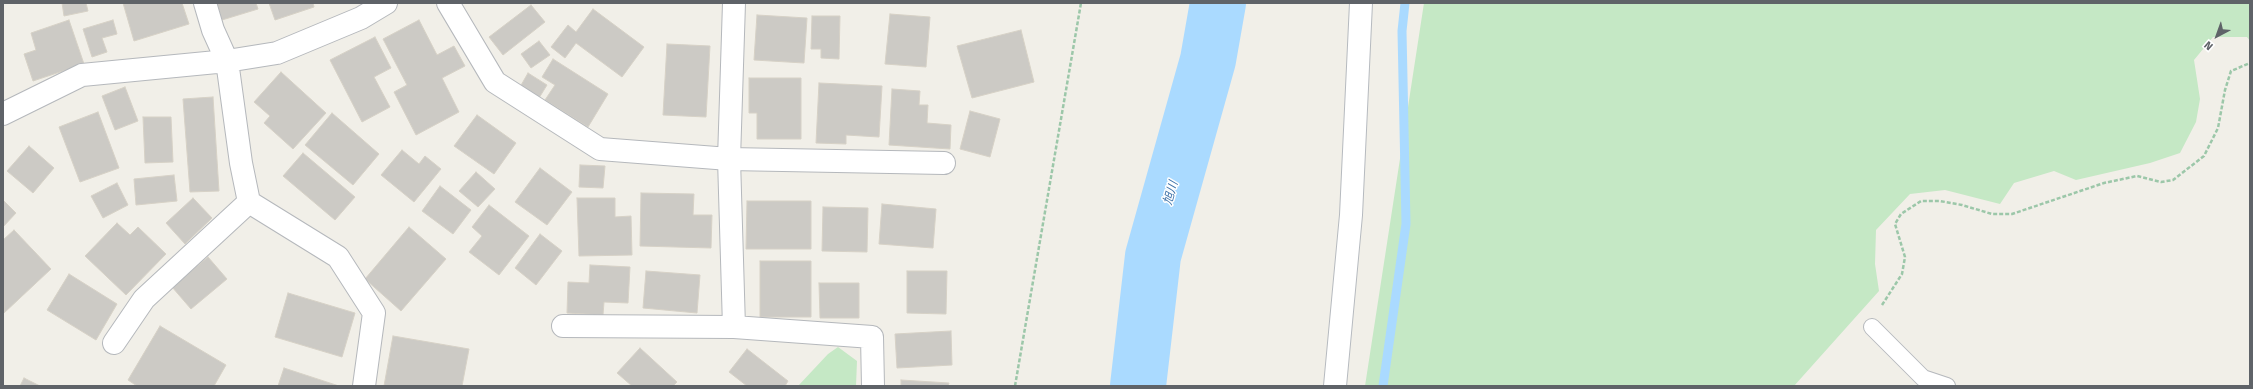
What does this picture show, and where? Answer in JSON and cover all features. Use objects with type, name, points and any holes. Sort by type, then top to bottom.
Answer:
[{"type":"street","points":[[205,3],[213,30],[226,61],[241,163],[249,202],[338,257],[374,313],[364,386]]},
{"type":"street","points":[[3,114],[82,75],[226,61],[277,53],[361,18],[386,3]]},
{"type":"street","points":[[448,3],[495,82],[600,149],[730,159],[944,163]]},
{"type":"street","points":[[734,3],[730,159],[734,327]]},
{"type":"street","points":[[1335,386],[1351,215],[1361,3]]},
{"type":"street","points":[[114,343],[144,299],[249,202]]},
{"type":"street","points":[[563,326],[734,327],[872,337],[873,386]]},
{"type":"lane","points":[[1872,327],[1923,378],[1947,386]]},
{"type":"path","points":[[1015,386],[1081,3]]},
{"type":"path","points":[[1886,297],[1902,274],[1905,257],[1895,224],[1901,214],[1906,210],[1921,201],[1940,201],[1992,214],[2012,214],[2104,183],[2137,176],[2161,182],[2173,180],[2204,156],[2218,128],[2225,90],[2231,71],[2250,63]]},
{"type":"green space","points":[[1424,3],[2250,3],[2250,41],[2247,37],[2213,37],[2194,60],[2200,99],[2196,122],[2180,153],[2150,163],[2076,180],[2054,171],[2014,183],[2000,204],[1945,190],[1910,194],[1876,230],[1875,264],[1879,291],[1794,386],[1365,386]]},
{"type":"green space","points":[[838,347],[857,361],[856,386],[798,386],[828,354]]},
{"type":"building","points":[[62,3],[86,3],[88,11],[64,16]]},
{"type":"building","points":[[123,3],[182,3],[189,24],[134,41]]},
{"type":"building","points":[[217,3],[256,3],[258,9],[222,20]]},
{"type":"building","points":[[269,3],[313,3],[314,7],[275,20]]},
{"type":"building","points":[[531,5],[545,22],[503,55],[489,37]]},
{"type":"building","points":[[593,9],[644,47],[622,77],[576,43],[565,58],[551,47],[568,25],[576,32]]},
{"type":"building","points":[[890,14],[930,17],[926,67],[885,64]]},
{"type":"building","points":[[757,15],[807,18],[804,63],[754,60]]},
{"type":"building","points":[[812,16],[840,16],[839,59],[821,58],[821,49],[811,49]]},
{"type":"building","points":[[69,20],[84,64],[33,81],[24,54],[36,50],[31,33]]},
{"type":"building","points":[[113,20],[117,34],[102,38],[107,52],[92,57],[83,29]]},
{"type":"building","points":[[419,20],[437,55],[454,46],[465,66],[442,78],[459,112],[416,135],[394,92],[407,85],[383,39]]},
{"type":"building","points":[[1021,30],[1034,82],[972,98],[957,46]]},
{"type":"building","points":[[375,37],[391,68],[374,77],[390,107],[362,122],[330,60]]},
{"type":"building","points":[[539,41],[550,55],[531,68],[521,54]]},
{"type":"building","points":[[667,44],[710,46],[706,117],[663,115]]},
{"type":"building","points":[[553,59],[608,94],[588,127],[545,100],[555,85],[542,77]]},
{"type":"building","points":[[281,72],[326,113],[293,149],[264,123],[270,116],[254,102]]},
{"type":"building","points":[[528,73],[547,85],[539,98],[520,87]]},
{"type":"building","points":[[749,78],[801,78],[801,139],[757,139],[757,113],[749,113]]},
{"type":"building","points":[[819,83],[882,86],[879,137],[846,135],[846,144],[816,143]]},
{"type":"building","points":[[125,87],[138,121],[115,130],[102,96]]},
{"type":"building","points":[[892,89],[920,91],[919,105],[928,105],[927,123],[951,125],[950,149],[889,145]]},
{"type":"building","points":[[213,97],[219,191],[190,192],[183,99]]},
{"type":"building","points":[[970,111],[1000,119],[990,157],[960,149]]},
{"type":"building","points":[[98,112],[119,168],[80,182],[59,127]]},
{"type":"building","points":[[332,113],[379,154],[353,185],[305,145]]},
{"type":"building","points":[[477,115],[516,143],[494,174],[454,146]]},
{"type":"building","points":[[143,117],[171,117],[173,162],[145,163]]},
{"type":"building","points":[[29,146],[54,168],[33,193],[7,171]]},
{"type":"building","points":[[402,150],[419,164],[425,156],[441,169],[414,202],[381,175]]},
{"type":"building","points":[[303,153],[355,197],[335,220],[283,176]]},
{"type":"building","points":[[580,165],[605,166],[603,188],[579,187]]},
{"type":"building","points":[[540,168],[572,192],[547,225],[515,202]]},
{"type":"building","points":[[476,172],[495,189],[478,207],[459,191]]},
{"type":"building","points":[[174,175],[177,201],[136,205],[134,179]]},
{"type":"building","points":[[117,183],[128,205],[103,218],[91,196]]},
{"type":"building","points":[[440,186],[471,210],[453,234],[422,211]]},
{"type":"building","points":[[641,193],[694,194],[693,215],[712,215],[711,248],[640,246]]},
{"type":"building","points":[[193,198],[212,218],[185,244],[166,223]]},
{"type":"building","points":[[577,198],[615,198],[615,217],[631,216],[632,255],[579,256]]},
{"type":"building","points":[[3,200],[16,213],[3,227]]},
{"type":"building","points":[[747,201],[811,201],[811,249],[746,249]]},
{"type":"building","points":[[882,204],[936,209],[933,248],[879,244]]},
{"type":"building","points":[[489,205],[529,236],[499,275],[469,252],[482,236],[472,227]]},
{"type":"building","points":[[823,207],[868,208],[867,252],[822,251]]},
{"type":"building","points":[[117,223],[130,235],[138,227],[166,254],[126,295],[85,256]]},
{"type":"building","points":[[409,227],[446,259],[401,311],[365,279]]},
{"type":"building","points":[[14,230],[51,269],[4,313],[3,240]]},
{"type":"building","points":[[540,234],[562,251],[536,285],[515,268]]},
{"type":"building","points":[[208,257],[227,279],[191,309],[172,287]]},
{"type":"building","points":[[760,261],[811,261],[811,317],[760,317]]},
{"type":"building","points":[[590,265],[630,267],[628,303],[604,302],[603,315],[567,313],[568,282],[589,283]]},
{"type":"building","points":[[646,271],[700,275],[697,313],[643,308]]},
{"type":"building","points":[[907,271],[947,271],[946,314],[907,313]]},
{"type":"building","points":[[69,274],[117,304],[96,340],[47,310]]},
{"type":"building","points":[[819,283],[859,283],[859,318],[820,318]]},
{"type":"building","points":[[288,293],[355,313],[342,357],[275,337]]},
{"type":"building","points":[[160,326],[226,365],[214,386],[137,386],[128,380]]},
{"type":"building","points":[[951,331],[952,365],[897,368],[895,334]]},
{"type":"building","points":[[393,336],[469,349],[462,386],[384,386]]},
{"type":"building","points":[[640,348],[677,382],[673,386],[632,386],[617,373]]},
{"type":"building","points":[[747,349],[788,381],[785,386],[747,386],[729,372]]},
{"type":"building","points":[[284,368],[339,386],[278,386]]},
{"type":"building","points":[[24,378],[40,386],[20,386]]},
{"type":"building","points":[[901,380],[949,383],[948,386],[901,386]]},
{"type":"waterway","name":"旭川","points":[[1138,386],[1153,256],[1208,60],[1218,3]]},
{"type":"waterway","points":[[1383,386],[1406,224],[1402,31],[1405,3]]}]
